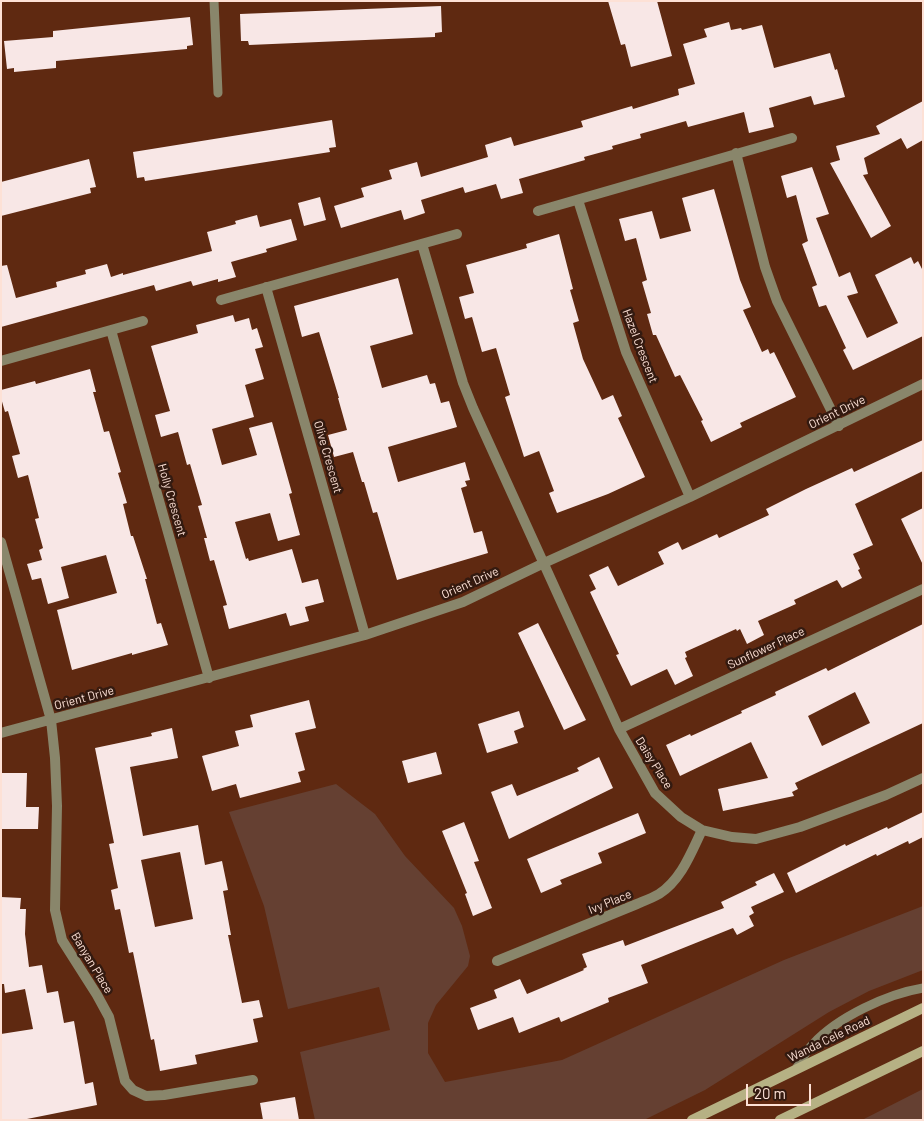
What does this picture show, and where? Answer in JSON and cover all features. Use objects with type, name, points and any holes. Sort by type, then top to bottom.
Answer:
[{"type":"street","points":[[538,211],[792,138]]},
{"type":"street","points":[[736,153],[765,267],[777,301],[839,426]]},
{"type":"street","name":"Hazel Crescent","points":[[578,200],[626,352],[690,497]]},
{"type":"street","points":[[221,300],[456,234]]},
{"type":"street","points":[[422,244],[470,400],[544,563]]},
{"type":"street","name":"Olive Crescent","points":[[266,287],[365,635]]},
{"type":"street","points":[[1,361],[143,321]]},
{"type":"street","name":"Holly Crescent","points":[[111,330],[209,678]]},
{"type":"street","name":"Orient Drive","points":[[1,734],[365,635],[463,602],[690,497],[923,384]]},
{"type":"street","points":[[1,542],[51,720]]},
{"type":"street","name":"Daisy Place","points":[[544,563],[619,729],[655,793],[681,817],[702,830],[732,837],[756,838],[774,835],[800,828],[886,795],[923,778]]},
{"type":"street","name":"Sunflower Place","points":[[619,729],[923,589]]},
{"type":"street","name":"Banyan Place","points":[[51,720],[57,806],[54,910],[62,940],[109,1017],[125,1081],[134,1090],[146,1096],[164,1095],[252,1080]]},
{"type":"street","name":"Ivy Place","points":[[497,961],[659,894],[673,882],[685,864],[702,830]]},
{"type":"street","name":"Wanda Cele Road","points":[[695,1119],[923,1008]]},
{"type":"street","points":[[780,1120],[923,1051]]},
{"type":"lane","points":[[214,1],[218,93]]},
{"type":"lane","points":[[796,1069],[812,1044],[827,1030],[869,1006],[923,988]]},
{"type":"shaded area","points":[[336,784],[375,814],[405,856],[454,908],[462,926],[470,956],[468,966],[436,1005],[428,1023],[428,1053],[445,1082],[562,1060],[784,960],[923,906],[923,970],[869,991],[829,1012],[705,1090],[644,1120],[315,1120],[300,1052],[390,1030],[379,987],[288,1009],[264,906],[229,812]]},
{"type":"shaded area","points":[[923,1089],[923,1120],[862,1120]]},
{"type":"building","points":[[608,1],[657,1],[672,56],[631,67],[625,44],[621,45]]},
{"type":"building","points":[[441,6],[442,32],[435,33],[435,37],[249,45],[248,41],[241,41],[240,14]]},
{"type":"building","points":[[190,17],[193,45],[187,46],[187,49],[56,61],[56,68],[14,72],[14,68],[7,69],[4,41],[53,37],[53,31]]},
{"type":"building","points":[[729,22],[731,30],[741,28],[742,30],[762,25],[774,68],[830,53],[845,97],[814,105],[811,96],[769,108],[774,127],[749,133],[744,112],[688,127],[686,121],[640,134],[641,138],[612,146],[613,149],[584,157],[585,160],[519,179],[523,193],[501,199],[496,184],[465,193],[463,187],[421,200],[425,213],[404,220],[401,210],[341,228],[334,206],[364,197],[361,188],[392,179],[389,170],[417,162],[421,177],[488,157],[485,145],[511,137],[514,146],[583,127],[581,121],[632,106],[633,109],[679,95],[678,89],[695,84],[683,44],[707,37],[704,29]]},
{"type":"building","points":[[923,101],[923,140],[907,149],[901,138],[864,158],[868,174],[863,175],[891,226],[871,238],[830,163],[840,160],[836,146],[880,134],[876,126]]},
{"type":"building","points":[[332,120],[336,147],[329,148],[330,152],[145,181],[144,177],[137,178],[133,152]]},
{"type":"building","points":[[89,159],[96,187],[90,188],[91,193],[1,216],[1,182]]},
{"type":"building","points":[[812,167],[829,214],[816,218],[839,277],[850,272],[858,293],[847,296],[867,338],[898,323],[875,275],[911,257],[914,264],[918,261],[923,271],[923,336],[853,370],[843,350],[846,348],[826,305],[819,307],[812,287],[817,285],[802,244],[808,241],[796,195],[787,198],[781,176]]},
{"type":"building","points":[[714,189],[740,280],[751,307],[743,310],[762,352],[768,349],[770,354],[774,352],[796,397],[740,423],[742,427],[711,442],[701,421],[703,420],[680,375],[675,377],[656,335],[653,335],[647,314],[651,313],[642,282],[647,280],[636,238],[625,241],[619,219],[652,211],[660,239],[691,231],[682,198]]},
{"type":"building","points":[[320,197],[326,220],[304,226],[298,203]]},
{"type":"building","points":[[257,215],[260,227],[291,219],[297,240],[266,249],[267,252],[231,262],[236,277],[218,282],[218,279],[193,286],[191,281],[156,291],[154,285],[1,327],[1,266],[7,265],[16,298],[57,287],[56,282],[86,274],[85,270],[107,264],[111,277],[212,251],[207,232],[236,224],[235,221]]},
{"type":"building","points":[[559,234],[573,289],[570,290],[579,321],[573,323],[583,359],[602,400],[613,395],[622,416],[618,418],[645,477],[608,494],[557,513],[549,493],[554,491],[539,451],[524,457],[505,397],[510,395],[496,348],[482,352],[472,317],[465,319],[459,297],[474,293],[466,265],[527,248],[526,244]]},
{"type":"building","points":[[398,278],[413,334],[370,346],[382,388],[427,375],[430,384],[435,383],[441,403],[449,401],[457,427],[388,447],[398,482],[465,462],[470,480],[465,481],[467,486],[461,488],[474,533],[482,531],[488,553],[397,580],[377,512],[373,513],[353,452],[334,457],[328,435],[347,430],[339,398],[319,332],[302,337],[294,306]]},
{"type":"building","points":[[233,315],[235,322],[249,318],[252,330],[257,328],[263,347],[255,349],[264,379],[245,385],[254,417],[212,429],[222,465],[257,455],[249,428],[272,422],[292,493],[289,494],[300,535],[278,541],[270,513],[235,522],[246,559],[248,558],[249,561],[292,549],[302,583],[318,579],[324,602],[305,607],[309,621],[290,626],[286,613],[229,629],[223,606],[227,605],[214,560],[210,561],[204,538],[207,538],[198,506],[202,505],[190,464],[187,465],[178,432],[161,437],[155,415],[170,411],[151,346],[198,333],[196,325]]},
{"type":"building","points":[[90,369],[96,392],[93,392],[104,432],[109,431],[121,472],[118,473],[127,503],[123,504],[131,536],[133,536],[147,579],[145,579],[157,624],[161,623],[168,645],[72,670],[57,610],[117,593],[106,555],[61,567],[69,598],[48,604],[41,578],[32,580],[27,564],[42,560],[39,550],[43,548],[35,519],[39,518],[28,475],[18,478],[12,456],[20,454],[8,411],[5,412],[1,390],[35,381],[36,384]]},
{"type":"building","points":[[923,440],[923,471],[855,504],[873,545],[853,554],[862,578],[842,588],[837,580],[794,600],[796,604],[758,621],[764,635],[747,644],[740,629],[737,631],[736,629],[685,652],[687,657],[685,658],[693,676],[675,685],[667,669],[631,686],[616,655],[619,654],[590,592],[596,589],[589,575],[608,566],[618,586],[664,564],[658,552],[678,542],[682,550],[717,534],[719,538],[769,515],[766,509],[806,489],[852,468],[854,472]]},
{"type":"building","points":[[923,508],[923,565],[901,519]]},
{"type":"building","points":[[538,623],[586,720],[564,730],[518,633]]},
{"type":"building","points":[[923,624],[923,723],[795,783],[798,789],[792,792],[794,796],[723,811],[718,789],[768,778],[751,742],[680,776],[666,745],[742,713],[741,711],[776,695],[775,692],[826,668],[828,671]],"holes":[[[855,692],[870,723],[822,746],[808,716]]]},
{"type":"building","points":[[309,700],[316,728],[295,733],[305,770],[298,772],[301,782],[240,798],[236,784],[212,791],[202,756],[239,746],[235,731],[253,727],[250,715]]},
{"type":"building","points":[[519,711],[524,727],[514,731],[518,743],[487,753],[478,724]]},
{"type":"building","points":[[172,728],[178,758],[130,767],[143,836],[198,825],[205,865],[222,861],[228,890],[223,891],[231,935],[228,935],[242,1003],[259,1000],[263,1017],[253,1019],[258,1042],[195,1055],[197,1064],[160,1071],[154,1039],[151,1040],[133,952],[129,953],[120,909],[115,910],[111,890],[118,888],[109,844],[114,843],[95,748],[152,736],[151,733]],"holes":[[[180,852],[193,919],[155,927],[141,860]]]},
{"type":"building","points":[[436,752],[442,774],[408,783],[402,761]]},
{"type":"building","points":[[599,757],[613,788],[509,839],[491,792],[512,784],[517,796],[579,771],[577,768]]},
{"type":"building","points":[[1,773],[27,773],[26,807],[39,807],[38,829],[1,829]]},
{"type":"building","points":[[923,812],[923,837],[909,844],[908,841],[877,856],[876,854],[796,893],[787,873],[845,844],[846,846],[887,827],[888,829]]},
{"type":"building","points":[[638,813],[646,833],[598,853],[602,863],[560,880],[562,884],[541,893],[527,859]]},
{"type":"building","points":[[464,822],[479,861],[474,862],[492,908],[473,916],[465,894],[467,893],[442,831]]},
{"type":"building","points":[[774,873],[784,892],[751,907],[754,913],[749,916],[754,926],[737,935],[733,928],[641,965],[648,983],[608,998],[609,1002],[561,1022],[559,1017],[519,1033],[513,1017],[478,1030],[470,1008],[497,998],[494,990],[520,979],[527,994],[584,970],[587,967],[582,954],[623,940],[625,946],[724,908],[721,902],[757,885],[755,882]]},
{"type":"building","points":[[1,897],[21,898],[20,909],[26,909],[25,934],[29,967],[42,965],[47,993],[58,991],[64,1023],[74,1021],[85,1084],[93,1082],[97,1105],[22,1120],[1,1120],[1,1034],[33,1029],[25,989],[5,993],[4,984],[1,984]]},
{"type":"building","points":[[295,1097],[299,1120],[263,1120],[260,1103]]}]
